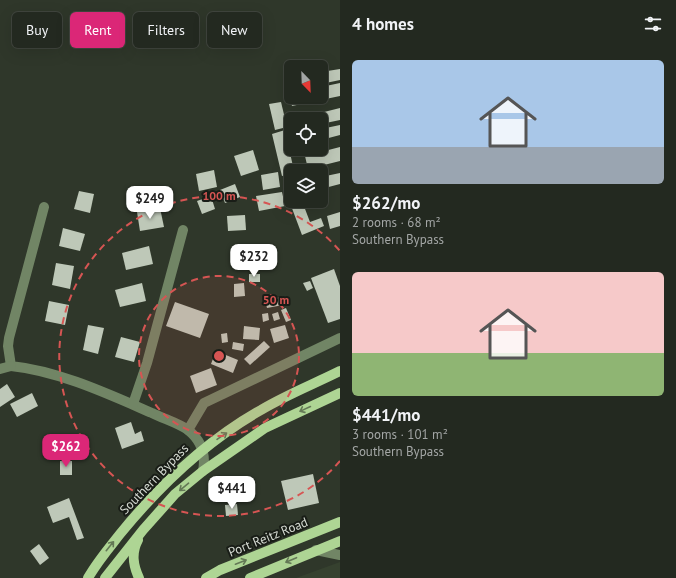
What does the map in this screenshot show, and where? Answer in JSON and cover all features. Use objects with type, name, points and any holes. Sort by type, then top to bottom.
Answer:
[{"type":"main road","name":"Southern Bypass","points":[[88,578],[96,564],[155,494],[202,449],[260,410],[340,372]]},
{"type":"main road","name":"Southern Bypass","points":[[105,578],[143,530],[175,494],[203,471],[265,428],[340,393]]},
{"type":"main road","name":"Port Reitz Road","points":[[206,578],[220,570],[340,522]]},
{"type":"main road","points":[[140,578],[133,562],[134,548],[143,530]]},
{"type":"main road","points":[[250,578],[340,541]]},
{"type":"main road","points":[[96,564],[101,578]]},
{"type":"street","points":[[11,366],[8,346],[9,338],[44,207]]},
{"type":"street","points":[[133,404],[147,363],[183,230]]},
{"type":"street","points":[[188,430],[204,402],[340,338]]},
{"type":"street","points":[[0,369],[11,366],[29,368],[59,376],[133,404],[188,430],[202,449],[205,458],[203,471]]},
{"type":"street","points":[[316,550],[340,555]]},
{"type":"shaded area","points":[[340,562],[340,578],[296,578]]},
{"type":"building","points":[[340,69],[340,80],[328,83],[328,71]]},
{"type":"building","points":[[340,83],[340,96],[328,98],[328,86]]},
{"type":"building","points":[[281,102],[284,114],[284,128],[275,130],[269,104]]},
{"type":"building","points":[[292,104],[302,104],[292,106]]},
{"type":"building","points":[[340,108],[340,120],[328,123],[328,112],[324,112]]},
{"type":"building","points":[[340,125],[340,135],[328,138],[328,128]]},
{"type":"building","points":[[284,130],[284,156],[291,156],[292,164],[284,164],[284,176],[282,176],[272,134]]},
{"type":"building","points":[[340,147],[340,161],[328,164],[307,164],[305,156],[328,156],[328,150]]},
{"type":"building","points":[[253,150],[259,170],[241,176],[234,156]]},
{"type":"building","points":[[214,170],[217,187],[199,191],[196,174]]},
{"type":"building","points":[[278,172],[280,187],[263,190],[261,175]]},
{"type":"building","points":[[340,173],[340,184],[328,187],[328,176]]},
{"type":"building","points":[[235,184],[240,197],[225,203],[220,190]]},
{"type":"building","points":[[79,191],[94,194],[90,213],[74,209]]},
{"type":"building","points":[[282,192],[284,206],[259,211],[256,196]]},
{"type":"building","points":[[211,196],[215,209],[202,214],[197,201]]},
{"type":"building","points":[[160,208],[164,227],[140,231],[137,212]]},
{"type":"building","points":[[292,208],[305,208],[310,222],[321,218],[324,226],[302,235]]},
{"type":"building","points":[[340,212],[340,226],[330,229],[327,216]]},
{"type":"building","points":[[245,215],[246,230],[228,231],[227,216]]},
{"type":"building","points":[[63,228],[85,234],[80,251],[59,246]]},
{"type":"building","points":[[149,246],[153,264],[126,270],[122,253]]},
{"type":"building","points":[[56,263],[74,266],[70,289],[52,285]]},
{"type":"building","points":[[334,269],[340,286],[340,319],[328,323],[311,278]]},
{"type":"building","points":[[249,274],[260,274],[260,282],[249,282]]},
{"type":"building","points":[[310,281],[313,288],[307,291],[303,283]]},
{"type":"building","points":[[142,283],[146,301],[120,307],[115,290]]},
{"type":"building","points":[[244,283],[245,296],[234,297],[234,284]]},
{"type":"building","points":[[281,297],[283,305],[267,308],[265,300]]},
{"type":"building","points":[[49,301],[69,305],[65,325],[45,321]]},
{"type":"building","points":[[175,302],[209,314],[200,338],[166,326]]},
{"type":"building","points":[[286,308],[291,320],[286,322],[281,310]]},
{"type":"building","points":[[278,312],[280,319],[274,321],[272,314]]},
{"type":"building","points":[[268,313],[269,320],[263,322],[262,314]]},
{"type":"building","points":[[88,325],[104,328],[98,354],[83,350]]},
{"type":"building","points":[[285,325],[289,338],[274,343],[270,329]]},
{"type":"building","points":[[244,326],[260,328],[259,340],[243,339]]},
{"type":"building","points":[[227,333],[228,342],[222,343],[221,334]]},
{"type":"building","points":[[121,337],[140,342],[134,362],[115,357]]},
{"type":"building","points":[[264,341],[270,347],[250,365],[244,359]]},
{"type":"building","points":[[233,342],[244,344],[243,351],[232,349]]},
{"type":"building","points":[[216,351],[238,360],[233,373],[211,364]]},
{"type":"building","points":[[211,368],[217,385],[196,393],[190,376]]},
{"type":"building","points":[[7,384],[15,397],[0,407],[0,389]]},
{"type":"building","points":[[32,393],[38,406],[17,417],[10,404]]},
{"type":"building","points":[[131,422],[135,434],[141,431],[144,441],[122,449],[115,428]]},
{"type":"building","points":[[54,447],[84,450],[83,459],[53,455]]},
{"type":"building","points":[[60,461],[72,461],[72,475],[60,475]]},
{"type":"building","points":[[313,474],[319,503],[288,510],[281,481]]},
{"type":"building","points":[[69,498],[84,538],[77,540],[69,517],[53,523],[47,507]]},
{"type":"building","points":[[237,504],[238,515],[226,516],[225,505]]},
{"type":"building","points":[[39,544],[49,558],[40,565],[30,551]]}]
